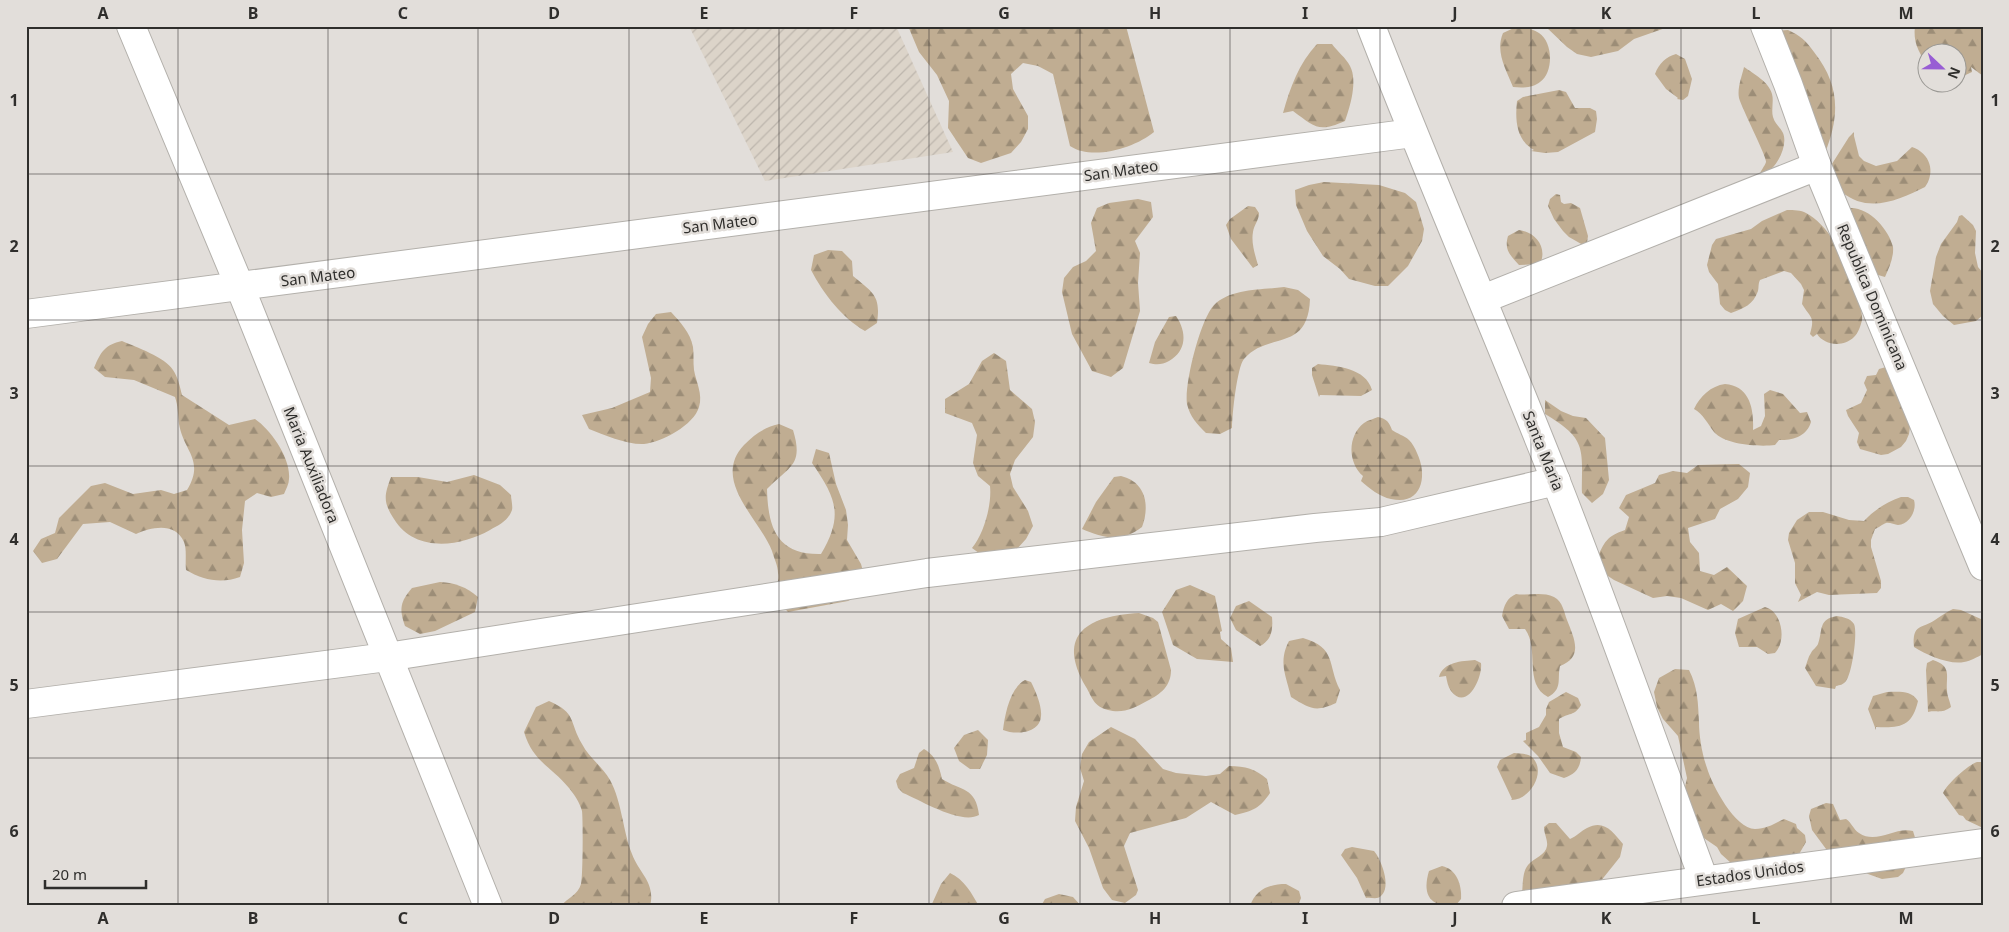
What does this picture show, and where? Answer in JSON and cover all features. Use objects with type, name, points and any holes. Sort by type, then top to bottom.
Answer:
[{"type":"street","name":"Maria Auxiliadora","points":[[131,26],[240,287],[488,906]]},
{"type":"street","name":"Santa Maria","points":[[1372,26],[1413,133],[1483,299],[1556,481],[1704,880]]},
{"type":"street","name":"Republica Dominicana","points":[[1765,26],[1817,166],[1983,566]]},
{"type":"street","name":"San Mateo","points":[[26,314],[1413,133]]},
{"type":"street","points":[[1483,299],[1817,166]]},
{"type":"street","points":[[26,704],[387,657],[927,573],[1314,528],[1381,522],[1556,481]]},
{"type":"street","name":"Estados Unidos","points":[[1516,906],[1983,843]]},
{"type":"shaded area","points":[[696,26],[896,26],[953,152],[765,181],[690,28]]},
{"type":"green space","points":[[908,26],[1126,26],[1154,132],[1136,143],[1113,151],[1090,152],[1070,146],[1053,74],[1038,66],[1023,63],[1011,74],[1013,89],[1028,116],[1028,129],[1021,142],[1011,153],[981,163],[968,158],[948,128],[949,101],[937,75],[919,52]]},
{"type":"green space","points":[[1545,26],[1671,26],[1634,39],[1618,51],[1591,57],[1577,54]]},
{"type":"green space","points":[[1915,26],[1983,26],[1983,76],[1971,67],[1972,72],[1966,75],[1966,42],[1916,42]]},
{"type":"green space","points":[[1516,27],[1531,29],[1539,33],[1544,37],[1549,50],[1550,64],[1545,77],[1537,84],[1531,86],[1513,87],[1502,60],[1500,47],[1503,33]]},
{"type":"green space","points":[[1788,30],[1800,36],[1811,48],[1823,64],[1833,88],[1835,113],[1825,153],[1775,31]]},
{"type":"green space","points":[[1317,44],[1332,44],[1348,63],[1352,72],[1352,94],[1345,121],[1329,127],[1312,124],[1293,111],[1283,113],[1296,76],[1305,59]]},
{"type":"green space","points":[[1676,54],[1685,59],[1692,79],[1688,96],[1683,100],[1677,99],[1666,89],[1655,74],[1663,61]]},
{"type":"green space","points":[[1744,67],[1768,86],[1773,97],[1773,117],[1783,133],[1784,139],[1782,152],[1775,165],[1765,174],[1759,176],[1766,162],[1765,158],[1739,98],[1739,86]]},
{"type":"green space","points":[[1559,90],[1566,92],[1575,108],[1590,108],[1596,111],[1595,132],[1558,152],[1531,151],[1534,150],[1523,141],[1518,129],[1517,101],[1523,97]]},
{"type":"green space","points":[[1854,132],[1859,156],[1864,161],[1876,166],[1897,161],[1912,147],[1918,150],[1927,158],[1930,169],[1930,175],[1925,187],[1894,200],[1873,204],[1852,199],[1842,192],[1830,167]]},
{"type":"green space","points":[[1324,182],[1379,185],[1405,193],[1416,202],[1424,229],[1422,241],[1408,266],[1388,286],[1375,286],[1349,279],[1340,269],[1323,256],[1307,231],[1296,205],[1295,190]]},
{"type":"green space","points":[[1556,194],[1560,195],[1561,202],[1564,204],[1571,203],[1580,208],[1588,236],[1587,243],[1583,245],[1569,237],[1554,219],[1548,206],[1550,199]]},
{"type":"green space","points":[[1138,199],[1151,202],[1153,217],[1135,241],[1140,253],[1138,283],[1140,311],[1123,368],[1111,377],[1092,371],[1072,334],[1062,292],[1064,278],[1073,267],[1086,261],[1096,251],[1091,223],[1097,208],[1109,203]]},
{"type":"green space","points":[[1248,206],[1255,207],[1259,213],[1253,236],[1258,265],[1253,268],[1231,239],[1226,225],[1230,219]]},
{"type":"green space","points":[[1849,208],[1863,211],[1877,220],[1891,240],[1893,251],[1885,277],[1871,273]]},
{"type":"green space","points":[[1787,210],[1802,211],[1814,218],[1828,233],[1842,256],[1862,313],[1859,329],[1855,336],[1845,343],[1829,343],[1817,334],[1813,337],[1810,334],[1812,321],[1802,304],[1804,290],[1791,273],[1784,271],[1760,280],[1756,296],[1744,308],[1731,313],[1720,304],[1718,284],[1709,272],[1707,265],[1712,245],[1716,239],[1751,229],[1762,221]]},
{"type":"green space","points":[[1962,215],[1973,225],[1976,231],[1975,253],[1978,267],[1983,273],[1983,315],[1976,321],[1954,325],[1933,304],[1930,291],[1936,257],[1941,244],[1957,222],[1959,216]]},
{"type":"green space","points":[[1519,230],[1525,231],[1538,241],[1542,252],[1540,264],[1519,265],[1507,249],[1508,236]]},
{"type":"green space","points":[[828,250],[842,251],[852,261],[853,276],[874,295],[878,306],[877,323],[865,331],[841,312],[821,287],[811,270],[814,255]]},
{"type":"green space","points":[[1284,287],[1298,290],[1310,299],[1308,316],[1302,327],[1295,334],[1264,345],[1244,359],[1237,381],[1232,428],[1220,434],[1206,433],[1192,417],[1187,404],[1188,383],[1194,353],[1203,324],[1214,305],[1229,295]]},
{"type":"green space","points":[[671,312],[687,332],[692,342],[694,370],[700,397],[696,414],[676,432],[651,443],[644,444],[609,437],[589,429],[582,415],[612,408],[650,392],[651,378],[642,337],[648,324],[656,314]]},
{"type":"green space","points":[[1176,316],[1182,328],[1182,347],[1175,357],[1169,361],[1157,364],[1149,363],[1155,342],[1169,317]]},
{"type":"green space","points":[[122,341],[150,353],[169,365],[179,382],[182,395],[229,425],[255,419],[279,445],[287,462],[289,471],[288,485],[284,494],[271,497],[257,493],[245,501],[242,530],[244,563],[240,577],[212,580],[186,570],[184,542],[175,531],[163,528],[149,529],[136,534],[110,522],[83,524],[57,559],[42,563],[33,551],[41,539],[55,533],[59,518],[91,486],[105,483],[133,494],[161,490],[174,494],[187,490],[192,480],[194,463],[179,424],[175,397],[134,380],[105,377],[94,368],[104,350]]},
{"type":"green space","points":[[994,353],[1006,361],[1010,390],[1032,409],[1035,422],[1033,437],[1015,460],[1010,474],[1013,487],[1028,511],[1033,526],[1026,539],[1016,550],[983,556],[972,548],[980,535],[986,518],[990,501],[990,486],[978,476],[973,463],[977,435],[972,423],[945,413],[945,399],[969,384],[982,361]]},
{"type":"green space","points":[[1318,364],[1342,367],[1357,373],[1364,377],[1372,390],[1361,396],[1320,395],[1319,397],[1312,375],[1312,368]]},
{"type":"green space","points":[[1886,367],[1903,391],[1910,427],[1906,441],[1901,447],[1888,454],[1881,455],[1860,449],[1857,442],[1859,433],[1846,410],[1861,403],[1867,390],[1864,383],[1867,376],[1876,375],[1879,369]]},
{"type":"green space","points":[[1725,384],[1740,389],[1749,400],[1753,414],[1753,430],[1761,426],[1765,416],[1764,394],[1770,390],[1783,394],[1800,413],[1807,412],[1811,422],[1809,427],[1798,437],[1789,440],[1779,440],[1775,445],[1761,446],[1726,440],[1714,432],[1703,416],[1694,409],[1706,392]]},
{"type":"green space","points":[[1545,400],[1561,411],[1573,416],[1586,418],[1605,438],[1609,480],[1603,494],[1592,503],[1582,493],[1582,465],[1579,446],[1575,438],[1568,431],[1545,414]]},
{"type":"green space","points":[[1378,417],[1386,420],[1392,430],[1409,440],[1417,453],[1422,471],[1422,480],[1416,494],[1410,498],[1401,500],[1391,499],[1375,492],[1361,481],[1363,476],[1354,464],[1352,442],[1358,428],[1367,421]]},
{"type":"green space","points":[[779,424],[793,430],[797,451],[788,470],[767,489],[773,527],[785,544],[794,550],[821,554],[833,528],[835,517],[834,507],[827,486],[812,463],[816,449],[829,453],[836,484],[846,510],[847,540],[861,564],[865,578],[861,594],[848,601],[788,612],[778,597],[778,570],[772,551],[766,538],[741,499],[735,485],[733,472],[735,458],[744,445],[768,427]]},
{"type":"green space","points":[[1739,464],[1750,473],[1748,487],[1738,499],[1720,509],[1715,519],[1688,528],[1690,542],[1699,553],[1700,571],[1714,575],[1727,567],[1747,586],[1743,601],[1733,611],[1721,604],[1708,610],[1681,598],[1667,596],[1653,598],[1614,580],[1602,572],[1597,559],[1602,548],[1610,537],[1625,530],[1629,517],[1619,508],[1626,495],[1655,483],[1659,475],[1673,471],[1687,473],[1698,465]]},
{"type":"green space","points":[[474,475],[500,485],[511,495],[512,507],[510,514],[503,522],[478,536],[452,543],[426,542],[403,530],[394,519],[386,503],[386,494],[391,477],[418,477],[447,482]]},
{"type":"green space","points":[[1121,476],[1136,484],[1144,496],[1146,511],[1142,527],[1135,532],[1120,537],[1105,537],[1082,529],[1096,502],[1114,477]]},
{"type":"green space","points":[[1901,497],[1908,497],[1914,500],[1912,516],[1902,524],[1886,523],[1875,529],[1871,540],[1871,547],[1881,581],[1881,588],[1877,593],[1829,595],[1817,592],[1798,602],[1801,595],[1795,583],[1795,563],[1788,540],[1789,533],[1797,520],[1809,512],[1823,512],[1849,520],[1864,521],[1881,507]]},
{"type":"green space","points":[[440,582],[461,586],[478,597],[475,612],[435,631],[420,634],[405,626],[401,610],[408,593],[412,588]]},
{"type":"green space","points":[[1190,585],[1215,596],[1222,631],[1220,632],[1221,639],[1231,648],[1233,662],[1197,659],[1173,645],[1162,612],[1176,590]]},
{"type":"green space","points":[[1516,594],[1545,594],[1557,599],[1563,607],[1574,640],[1575,652],[1572,658],[1560,666],[1558,687],[1548,697],[1540,691],[1536,684],[1531,646],[1525,629],[1509,629],[1502,616],[1506,602]]},
{"type":"green space","points":[[1249,601],[1272,617],[1271,634],[1267,641],[1260,646],[1236,630],[1230,618],[1236,606]]},
{"type":"green space","points":[[1765,607],[1771,610],[1779,620],[1782,634],[1779,648],[1775,653],[1768,654],[1757,647],[1739,647],[1735,633],[1738,619]]},
{"type":"green space","points":[[1953,609],[1961,610],[1983,620],[1983,654],[1974,659],[1958,663],[1945,661],[1914,647],[1916,630]]},
{"type":"green space","points":[[1139,613],[1158,622],[1171,676],[1164,689],[1142,704],[1124,711],[1103,709],[1094,701],[1077,668],[1074,653],[1076,641],[1082,631],[1092,623],[1105,618]]},
{"type":"green space","points":[[1837,616],[1848,619],[1854,624],[1855,628],[1855,644],[1848,677],[1843,684],[1836,686],[1835,689],[1816,686],[1805,668],[1810,655],[1818,644],[1824,622],[1831,617]]},
{"type":"green space","points":[[1303,638],[1314,642],[1326,652],[1340,690],[1336,703],[1323,708],[1312,708],[1291,697],[1284,669],[1284,656],[1289,641]]},
{"type":"green space","points":[[1475,660],[1481,663],[1477,684],[1468,695],[1463,697],[1457,696],[1451,691],[1446,676],[1439,677],[1441,672],[1444,668],[1454,663]]},
{"type":"green space","points":[[1933,660],[1946,668],[1947,692],[1951,707],[1942,711],[1928,712],[1926,670],[1927,663]]},
{"type":"green space","points":[[1675,669],[1689,670],[1692,677],[1697,696],[1701,745],[1704,757],[1710,776],[1725,805],[1747,827],[1763,828],[1784,819],[1796,824],[1797,828],[1805,835],[1806,842],[1798,856],[1731,863],[1721,854],[1717,847],[1698,834],[1683,796],[1687,778],[1678,736],[1663,719],[1657,707],[1654,692],[1659,678]]},
{"type":"green space","points":[[1025,680],[1031,682],[1038,699],[1041,708],[1040,722],[1032,730],[1026,732],[1008,732],[1003,730],[1007,709],[1012,695]]},
{"type":"green space","points":[[1566,692],[1578,698],[1581,705],[1574,713],[1559,719],[1559,733],[1563,747],[1576,752],[1581,757],[1576,770],[1564,778],[1550,773],[1538,756],[1523,741],[1526,740],[1526,733],[1539,727],[1546,715],[1549,702]]},
{"type":"green space","points":[[1887,692],[1908,693],[1918,701],[1912,716],[1904,724],[1892,727],[1876,727],[1876,730],[1868,709],[1873,696]]},
{"type":"green space","points":[[549,701],[558,705],[568,714],[585,749],[610,780],[617,798],[632,854],[649,884],[651,891],[650,906],[561,906],[575,894],[581,884],[582,811],[577,799],[569,788],[537,757],[524,732],[536,707]]},
{"type":"green space","points":[[1111,727],[1135,739],[1163,769],[1176,773],[1206,776],[1220,774],[1229,766],[1245,767],[1254,770],[1267,779],[1270,793],[1256,808],[1247,812],[1235,815],[1211,802],[1186,818],[1130,833],[1124,846],[1138,890],[1136,895],[1125,903],[1112,900],[1103,888],[1089,848],[1075,821],[1076,807],[1084,781],[1080,768],[1082,754],[1089,742]]},
{"type":"green space","points":[[978,730],[988,740],[987,755],[980,769],[970,769],[959,761],[954,748],[964,735]]},
{"type":"green space","points":[[924,749],[936,762],[942,779],[971,794],[975,799],[979,815],[962,817],[952,815],[903,793],[898,788],[896,781],[900,774],[914,768],[919,753]]},
{"type":"green space","points":[[1514,753],[1531,756],[1537,764],[1538,771],[1537,779],[1529,791],[1524,796],[1511,800],[1497,767],[1500,760]]},
{"type":"green space","points":[[1977,762],[1983,762],[1983,828],[1959,815],[1943,793],[1958,775]]},
{"type":"green space","points":[[1826,803],[1833,804],[1840,820],[1846,819],[1859,833],[1866,836],[1879,836],[1906,830],[1913,831],[1917,844],[1903,873],[1898,877],[1882,879],[1868,874],[1829,853],[1812,830],[1809,816],[1811,809]]},
{"type":"green space","points":[[1549,823],[1556,823],[1570,839],[1585,829],[1598,825],[1603,826],[1612,831],[1623,844],[1620,857],[1588,897],[1522,895],[1526,868],[1546,849],[1547,841],[1544,827]]},
{"type":"green space","points":[[1352,847],[1374,851],[1377,855],[1382,866],[1386,886],[1381,896],[1366,898],[1357,878],[1341,855],[1345,849]]},
{"type":"green space","points":[[1442,866],[1451,870],[1459,883],[1461,899],[1456,905],[1434,902],[1427,893],[1426,886],[1429,871]]},
{"type":"green space","points":[[950,873],[963,883],[979,906],[931,906],[941,884]]},
{"type":"green space","points":[[1286,884],[1299,891],[1301,898],[1298,906],[1250,906],[1256,895],[1264,889],[1269,886]]},
{"type":"green space","points":[[1059,894],[1073,897],[1081,906],[1041,906],[1045,899]]}]
